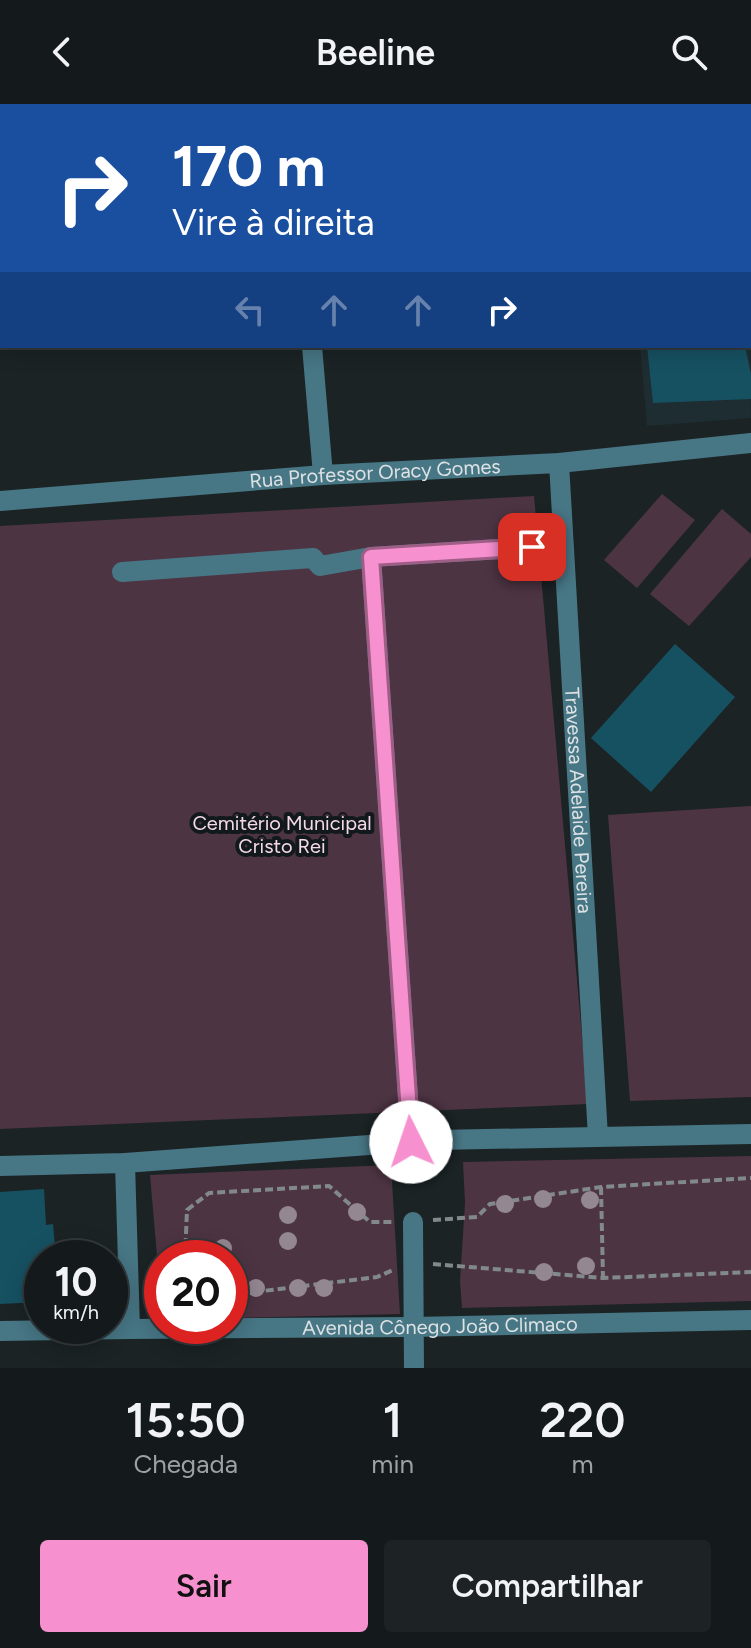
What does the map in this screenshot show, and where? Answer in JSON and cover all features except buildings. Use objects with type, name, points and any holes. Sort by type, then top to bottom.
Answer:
[{"type":"street","points":[[312,348],[323,475]]},
{"type":"street","name":"Rua Professor Oracy Gomes","points":[[0,501],[323,475],[559,463],[751,443]]},
{"type":"street","name":"Travessa Adelaide Pereira","points":[[559,463],[598,1137]]},
{"type":"street","points":[[122,572],[313,558],[320,566],[371,557],[532,547]]},
{"type":"street","points":[[371,557],[411,1142]]},
{"type":"street","points":[[0,1166],[125,1163],[411,1142],[751,1134]]},
{"type":"street","points":[[125,1163],[130,1329]]},
{"type":"street","points":[[413,1222],[414,1368]]},
{"type":"street","name":"Avenida Cônego João Climaco","points":[[0,1331],[751,1320]]},
{"type":"path","points":[[186,1240],[187,1210],[209,1193],[329,1186],[370,1222],[413,1222],[477,1217],[490,1204],[601,1187],[751,1178]]},
{"type":"path","points":[[601,1187],[603,1278]]},
{"type":"path","points":[[248,1293],[377,1277],[414,1262],[603,1278],[751,1272]]},
{"type":"shaded area","points":[[640,348],[751,348],[751,418],[647,426]]},
{"type":"green space","points":[[662,494],[695,520],[637,588],[604,560]]},
{"type":"green space","name":"Cemitério Municipal Cristo Rei","points":[[534,496],[588,1104],[0,1129],[0,526]]},
{"type":"green space","points":[[722,509],[751,534],[751,557],[689,626],[650,594]]},
{"type":"green space","points":[[751,806],[751,1097],[630,1101],[608,815]]},
{"type":"green space","points":[[751,1156],[751,1301],[462,1308],[463,1162]]},
{"type":"green space","points":[[391,1165],[400,1314],[248,1318],[248,1240],[156,1240],[150,1175]]},
{"type":"route","points":[[411,1142],[371,557],[532,547]]}]
